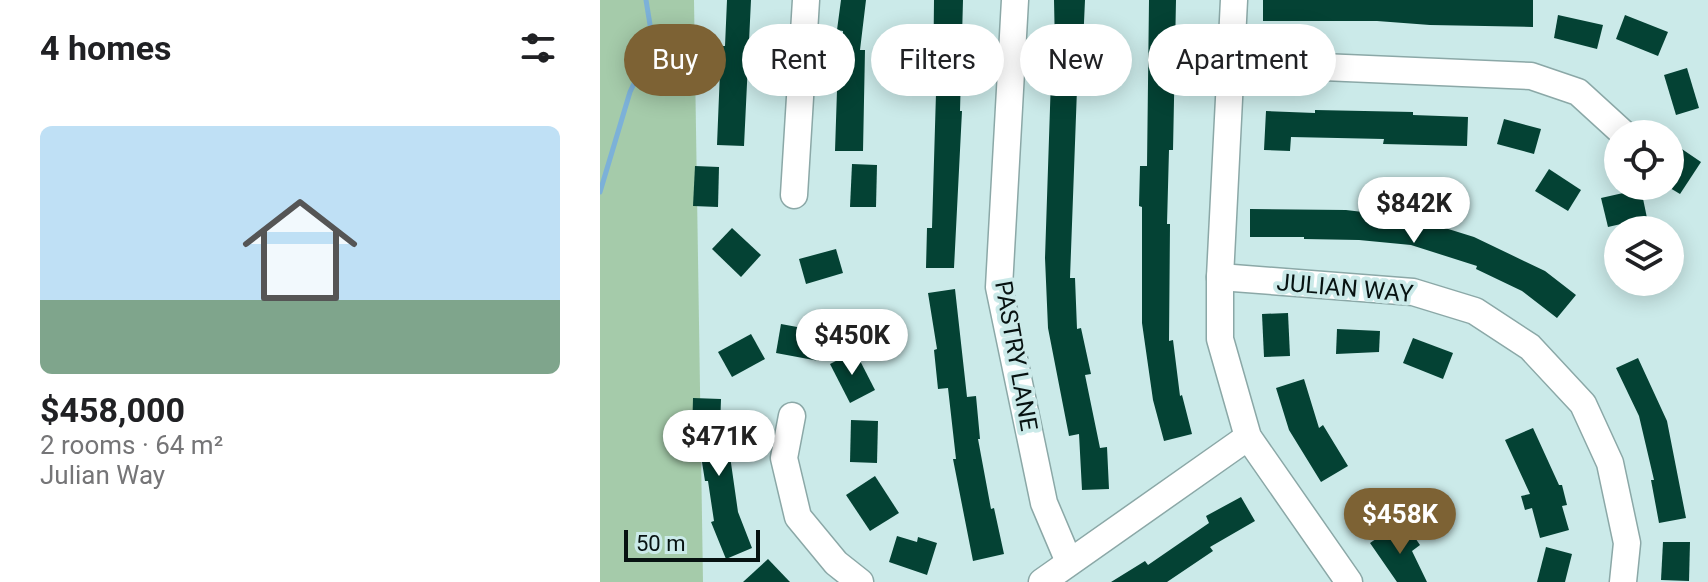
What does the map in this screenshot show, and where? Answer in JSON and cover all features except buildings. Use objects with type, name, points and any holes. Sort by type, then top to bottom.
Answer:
[{"type":"street","points":[[794,195],[806,0]]},
{"type":"street","name":"PASTRY LANE","points":[[1015,0],[999,287],[1044,503],[1069,562]]},
{"type":"street","points":[[1233,24],[1234,0]]},
{"type":"street","points":[[1336,68],[1531,76],[1578,92],[1609,120]]},
{"type":"street","points":[[1230,96],[1220,277],[1220,339],[1248,437],[1349,582]]},
{"type":"street","name":"JULIAN WAY","points":[[1220,277],[1413,292],[1475,311],[1530,347],[1583,404],[1610,463],[1627,543],[1623,582]]},
{"type":"street","points":[[792,416],[784,458],[798,517],[836,563],[860,582]]},
{"type":"street","points":[[1042,582],[1248,437]]},
{"type":"green space","points":[[600,0],[694,0],[694,24],[624,24],[624,96],[695,96],[703,582],[600,582]]},
{"type":"waterway","points":[[600,192],[630,92],[653,43],[646,0]]}]
